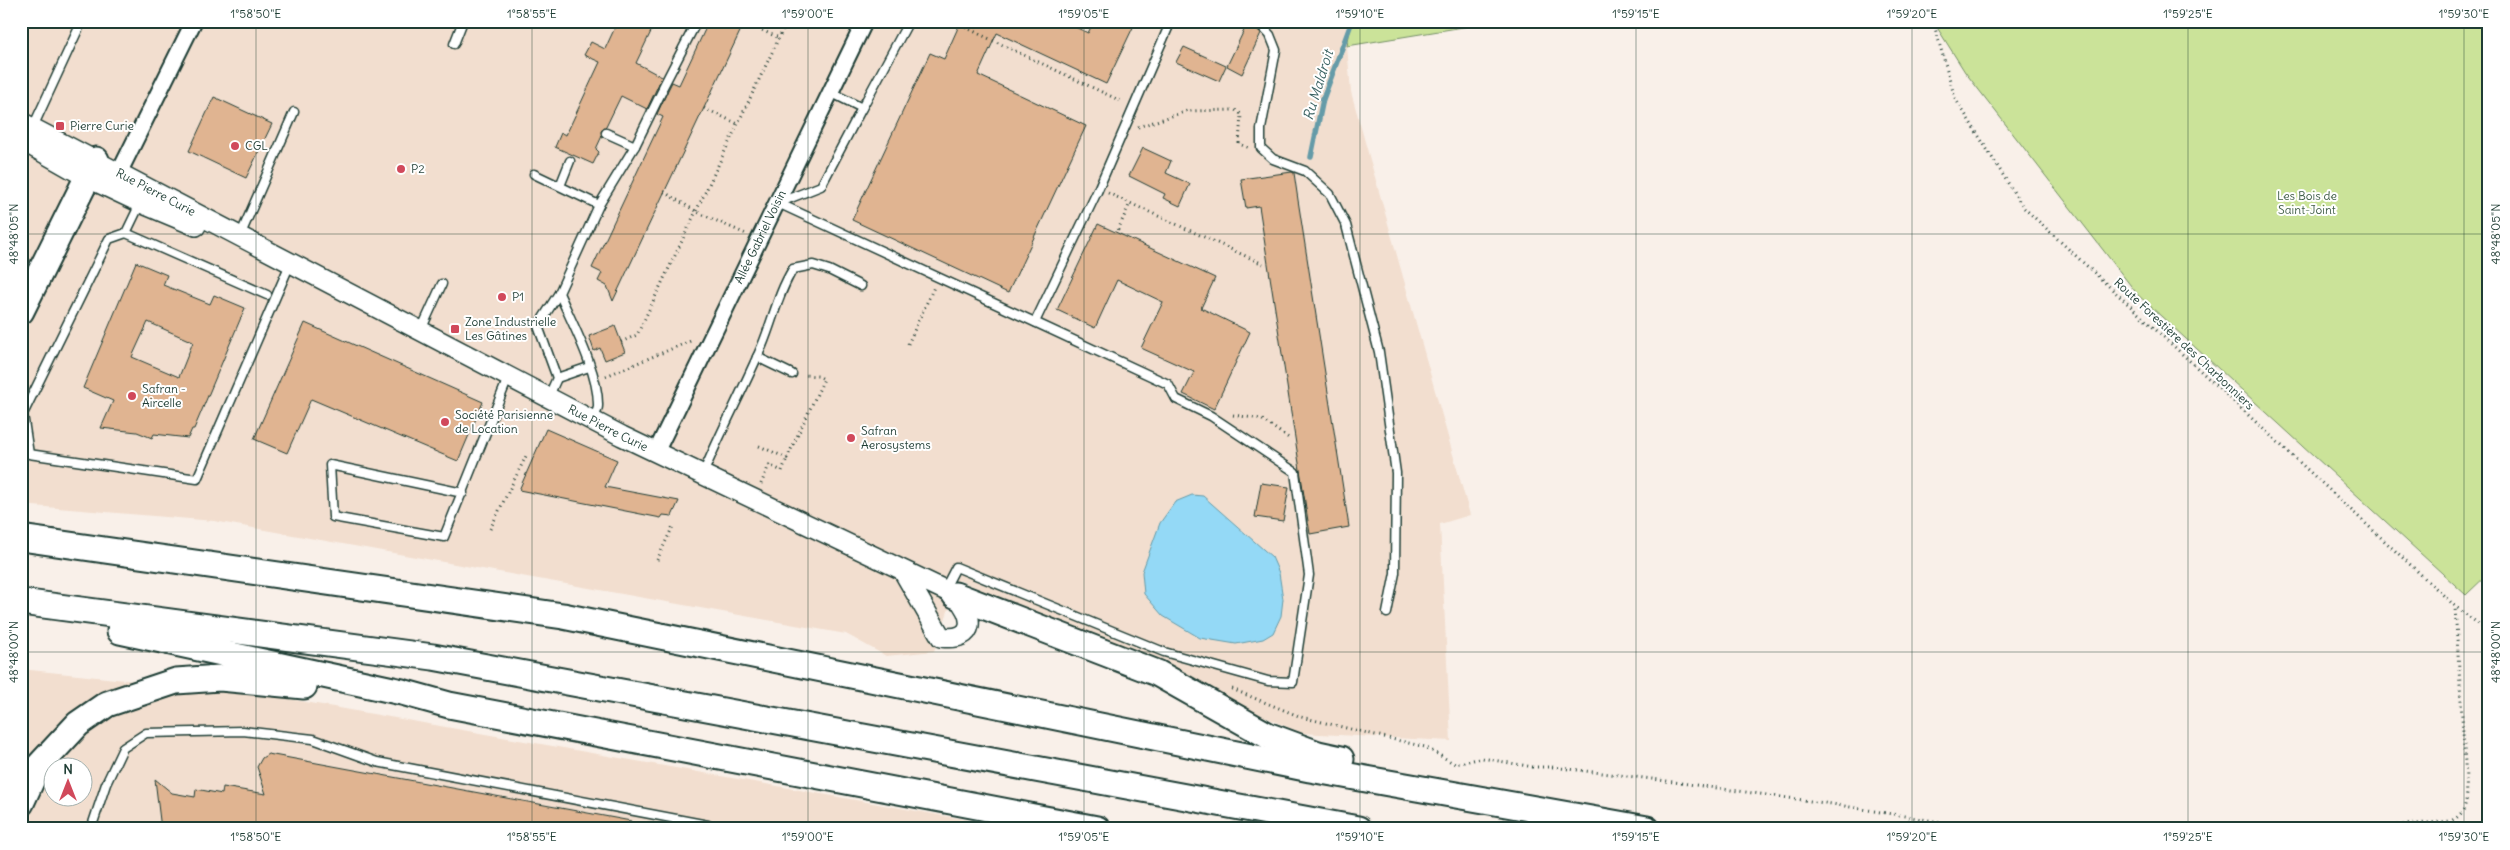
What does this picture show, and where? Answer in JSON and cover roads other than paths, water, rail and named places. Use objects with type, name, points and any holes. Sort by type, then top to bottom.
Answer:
[{"type":"highway","points":[[21,310],[91,168]]},
{"type":"highway","points":[[21,538],[563,616],[1310,769],[1647,829]]},
{"type":"highway","points":[[950,592],[1157,673],[1267,735],[1318,754],[1376,766],[1404,786]]},
{"type":"highway","points":[[21,602],[433,657],[1358,829]]},
{"type":"highway","points":[[21,615],[104,627],[402,692],[449,705],[1097,829]]},
{"type":"highway","points":[[21,803],[37,768],[78,724],[107,704],[176,681],[220,678],[271,681],[401,702],[449,705]]},
{"type":"street","points":[[115,181],[194,21]]},
{"type":"street","name":"Allée Gabriel Voisin","points":[[656,452],[832,93],[865,21]]},
{"type":"street","name":"Rue Pierre Curie","points":[[25,132],[144,196],[290,264]]},
{"type":"street","name":"Rue Pierre Curie","points":[[144,196],[239,237],[508,378],[656,452],[950,592],[965,605],[971,617],[968,627],[961,636],[952,638],[941,637],[903,571]]},
{"type":"lane","points":[[25,132],[82,21]]},
{"type":"lane","points":[[454,44],[463,21]]},
{"type":"lane","points":[[548,398],[557,378],[538,326],[559,292],[600,205],[635,146],[697,21]]},
{"type":"lane","points":[[778,203],[821,186],[910,21]]},
{"type":"lane","points":[[1035,322],[1099,188],[1172,21]]},
{"type":"lane","points":[[1253,21],[1260,24],[1270,35],[1276,50],[1261,129],[1261,148],[1273,159],[1305,171],[1330,194],[1346,225],[1379,352],[1396,473],[1395,572],[1386,613]]},
{"type":"lane","points":[[832,93],[862,108]]},
{"type":"lane","points":[[239,237],[294,112]]},
{"type":"lane","points":[[606,133],[635,146]]},
{"type":"lane","points":[[560,186],[570,161]]},
{"type":"lane","points":[[534,174],[600,205]]},
{"type":"lane","points":[[126,233],[144,196]]},
{"type":"lane","points":[[778,203],[1168,384],[1176,399],[1211,416],[1295,472],[1309,575],[1293,682],[1268,681],[1164,652],[956,567],[950,592]]},
{"type":"lane","points":[[267,295],[126,233],[109,239],[23,414],[29,454],[197,479],[290,264]]},
{"type":"lane","points":[[703,474],[757,357],[776,309],[782,286],[793,269],[813,265],[829,270],[861,286]]},
{"type":"lane","points":[[420,332],[442,284]]},
{"type":"lane","points":[[559,292],[594,381],[598,407],[592,420]]},
{"type":"lane","points":[[757,357],[792,374]]},
{"type":"lane","points":[[557,378],[589,367]]},
{"type":"lane","points":[[463,493],[330,465],[334,518],[444,537],[463,493],[508,378]]},
{"type":"lane","points":[[91,829],[106,784],[123,748],[146,732],[242,731],[313,739],[377,762],[708,825],[711,829]]},
{"type":"water","points":[[1192,495],[1203,496],[1272,557],[1279,573],[1283,599],[1281,616],[1273,633],[1263,639],[1236,644],[1200,638],[1163,616],[1144,594],[1142,572],[1160,523],[1175,502]]},
{"type":"waterway","name":"Ru Maldroit","points":[[1311,157],[1323,99],[1352,21]]},
{"type":"place","name":"Pierre Curie","points":[[60,126]]},
{"type":"place","name":"CGL","points":[[235,146]]},
{"type":"place","name":"P2","points":[[401,169]]},
{"type":"place","name":"P1","points":[[502,297]]},
{"type":"place","name":"Zone Industrielle Les Gâtines","points":[[455,329]]},
{"type":"place","name":"Safran - Aircelle","points":[[132,396]]},
{"type":"place","name":"Société Parisienne de Location","points":[[445,422]]},
{"type":"place","name":"Safran Aerosystems","points":[[851,438]]},
{"type":"park label","name":"Les Bois de Saint-Joint","points":[[2307,203]]}]
